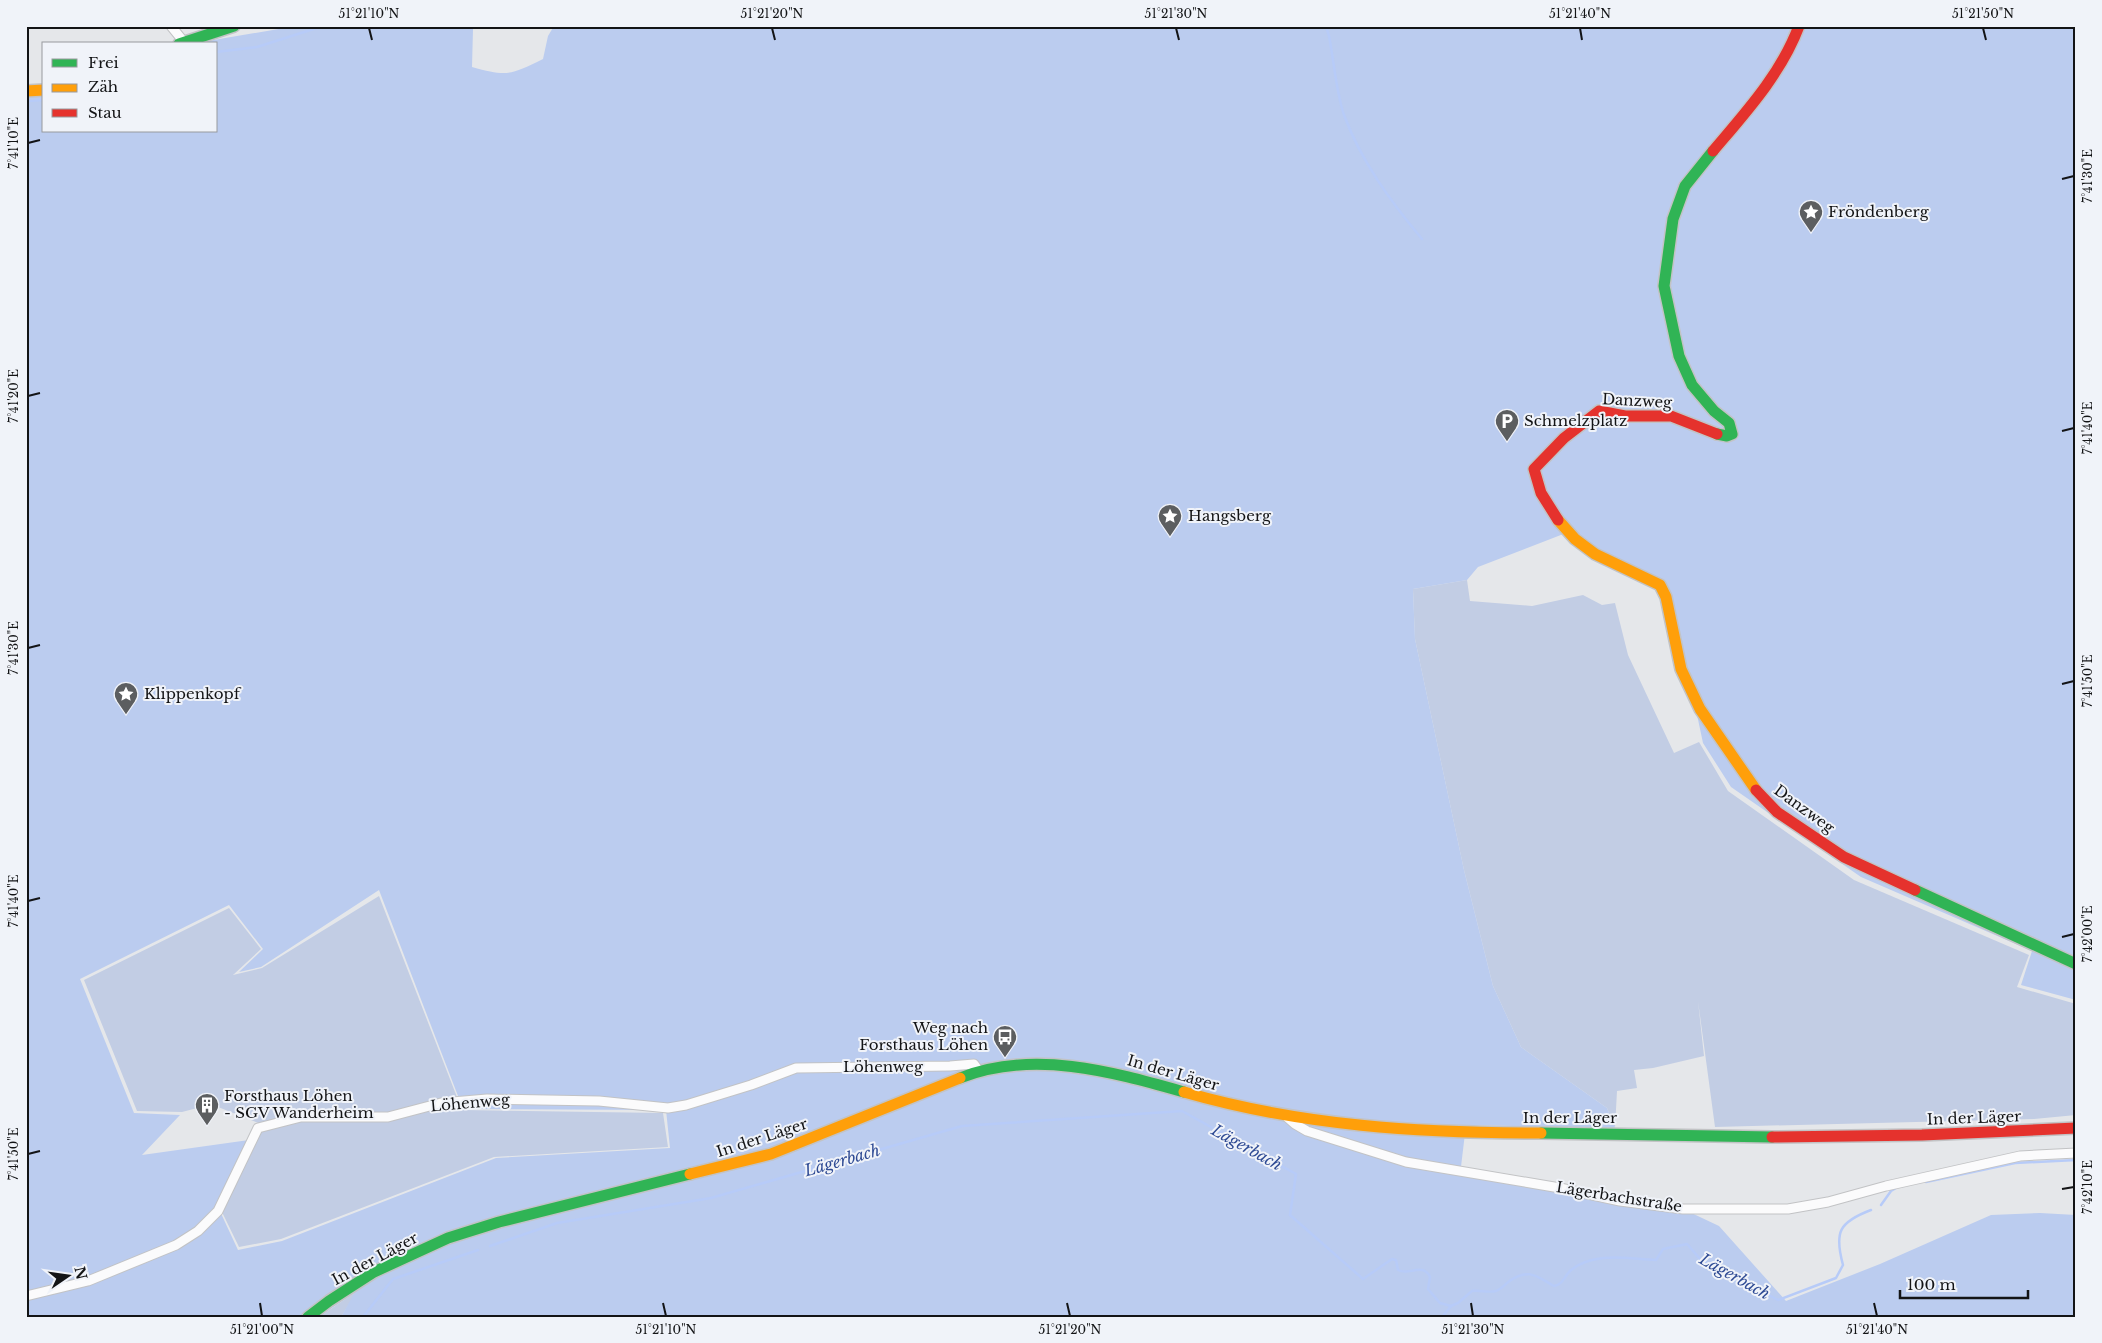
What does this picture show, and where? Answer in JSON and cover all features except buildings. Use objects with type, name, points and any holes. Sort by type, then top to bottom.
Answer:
[{"type":"main road","points":[[184,42],[234,26]]},
{"type":"main road","name":"Danzweg","points":[[1799,26],[1790,50],[1763,91],[1685,186],[1672,219],[1664,286],[1679,356],[1692,385],[1714,411],[1729,423],[1732,434],[1720,436],[1696,424],[1669,416],[1616,415],[1599,411],[1580,424],[1542,460],[1534,469],[1535,480],[1546,504],[1586,548],[1660,585],[1666,597],[1681,669],[1700,709],[1756,790],[1777,812],[1853,861],[2076,964]]},
{"type":"main road","points":[[26,91],[42,90]]},
{"type":"main road","name":"In der Läger","points":[[308,1317],[345,1290],[386,1267],[461,1233],[771,1154],[979,1071],[1028,1064],[1107,1070],[1216,1101],[1288,1117],[1390,1129],[1462,1133],[1829,1137],[1955,1134],[2076,1128]]},
{"type":"street","points":[[171,26],[180,42]]},
{"type":"street","name":"Löhenweg","points":[[26,1296],[88,1281],[176,1244],[198,1231],[218,1211],[258,1128],[301,1117],[388,1117],[441,1103],[487,1099],[599,1101],[668,1108],[686,1105],[752,1085],[796,1068],[974,1064],[979,1071]]},
{"type":"street","name":"Lägerbachstraße","points":[[1288,1117],[1307,1131],[1406,1162],[1560,1188],[1620,1201],[1683,1209],[1788,1209],[1828,1202],[1886,1186],[2020,1156],[2076,1153]]},
{"type":"shaded area","points":[[296,26],[471,26],[473,29],[472,67],[509,73],[543,59],[548,36],[554,26],[2076,26],[2076,1000],[2021,985],[2032,951],[1861,877],[1731,787],[1703,743],[1672,597],[1587,549],[1566,533],[1478,567],[1467,580],[1413,589],[1415,639],[1464,870],[1493,986],[1521,1047],[1607,1108],[1615,1128],[1466,1125],[1460,1175],[1683,1209],[1719,1226],[1786,1301],[1880,1264],[1991,1215],[2040,1213],[2076,1215],[2076,1317],[341,1317],[355,1292],[319,1317],[26,1317],[26,92],[42,93],[42,132],[218,132],[218,42],[202,42]],"holes":[[[379,890],[463,1109],[666,1110],[670,1148],[496,1158],[282,1241],[238,1250],[218,1207],[249,1140],[142,1155],[180,1115],[134,1113],[80,979],[229,905],[263,949],[239,972],[261,967]]]},
{"type":"shaded area","points":[[1467,580],[1470,601],[1532,606],[1583,595],[1602,605],[1615,603],[1628,655],[1674,753],[1699,742],[1728,791],[1854,880],[2029,955],[2017,987],[2076,1004],[2076,1115],[2034,1119],[1715,1127],[1698,1001],[1704,1056],[1653,1068],[1634,1070],[1637,1088],[1617,1091],[1615,1128],[1607,1108],[1521,1047],[1493,986],[1464,870],[1415,639],[1413,589]]},
{"type":"shaded area","points":[[379,896],[462,1110],[663,1113],[668,1147],[494,1157],[281,1239],[239,1247],[221,1210],[261,1124],[218,1107],[205,1106],[182,1112],[137,1111],[84,980],[229,908],[261,949],[233,975],[262,968]]},
{"type":"shaded area","points":[[357,1291],[341,1317],[319,1317]]},
{"type":"waterway","points":[[218,52],[257,47],[323,26]]},
{"type":"waterway","points":[[1326,26],[1339,96],[1351,132],[1368,165],[1422,239]]},
{"type":"waterway","points":[[26,101],[42,100]]},
{"type":"waterway","name":"Lägerbach","points":[[490,1246],[557,1223],[711,1198],[962,1126],[1182,1111],[1296,1174],[1290,1215],[1363,1279],[1392,1259],[1396,1260],[1398,1270],[1407,1272],[1424,1270],[1430,1277],[1428,1289],[1440,1303],[1451,1306],[1458,1303],[1472,1291],[1496,1291],[1518,1276],[1534,1275],[1554,1286],[1562,1282],[1571,1270],[1590,1260],[1601,1258],[1656,1260],[1663,1249],[1687,1244],[1700,1259],[1778,1300],[1836,1278],[1843,1265],[1839,1244],[1839,1236],[1842,1230],[1852,1219],[1871,1210]]},
{"type":"waterway","name":"Lägerbach","points":[[1926,1182],[2015,1163],[2076,1160]]},
{"type":"waterway","name":"Lägerbach","points":[[1881,1205],[1891,1191],[1896,1188]]},
{"type":"waterway","name":"Lägerbach","points":[[363,1317],[393,1279],[478,1250]]},
{"type":"waterway","points":[[1442,1317],[1451,1306]]},
{"type":"traffic: fast","points":[[185,42],[234,26]]},
{"type":"traffic: fast","points":[[1713,151],[1685,186],[1673,219],[1664,286],[1679,356],[1692,385],[1714,411],[1729,423],[1732,434],[1727,436],[1717,434]]},
{"type":"traffic: fast","points":[[1915,890],[2076,964]]},
{"type":"traffic: fast","points":[[960,1078],[988,1069],[1044,1064],[1101,1071],[1184,1092]]},
{"type":"traffic: fast","points":[[1541,1133],[1772,1137]]},
{"type":"traffic: fast","points":[[308,1317],[374,1272],[448,1238],[499,1222],[690,1174]]},
{"type":"traffic: slow","points":[[26,91],[42,90]]},
{"type":"traffic: slow","points":[[1558,520],[1575,539],[1595,554],[1660,585],[1666,597],[1681,669],[1700,709],[1756,790]]},
{"type":"traffic: slow","points":[[690,1174],[771,1154],[960,1078]]},
{"type":"traffic: slow","points":[[1184,1092],[1228,1104],[1317,1120],[1406,1129],[1541,1133]]},
{"type":"traffic: jam","points":[[1713,151],[1762,92],[1783,60],[1799,26]]},
{"type":"traffic: jam","points":[[1558,520],[1541,493],[1534,469],[1564,438],[1599,411],[1625,416],[1671,416],[1717,434]]},
{"type":"traffic: jam","points":[[1756,790],[1777,812],[1844,857],[1915,890]]},
{"type":"traffic: jam","points":[[1772,1137],[1922,1135],[2076,1128]]},
{"type":"place","name":"Fröndenberg","points":[[1811,233]]},
{"type":"place","name":"Schmelzplatz","points":[[1507,442]]},
{"type":"place","name":"Hangsberg","points":[[1170,537]]},
{"type":"place","name":"Klippenkopf","points":[[126,715]]},
{"type":"place","name":"Weg nach Forsthaus Löhen","points":[[1005,1058]]},
{"type":"place","name":"Forsthaus Löhen - SGV Wanderheim","points":[[207,1126]]}]
